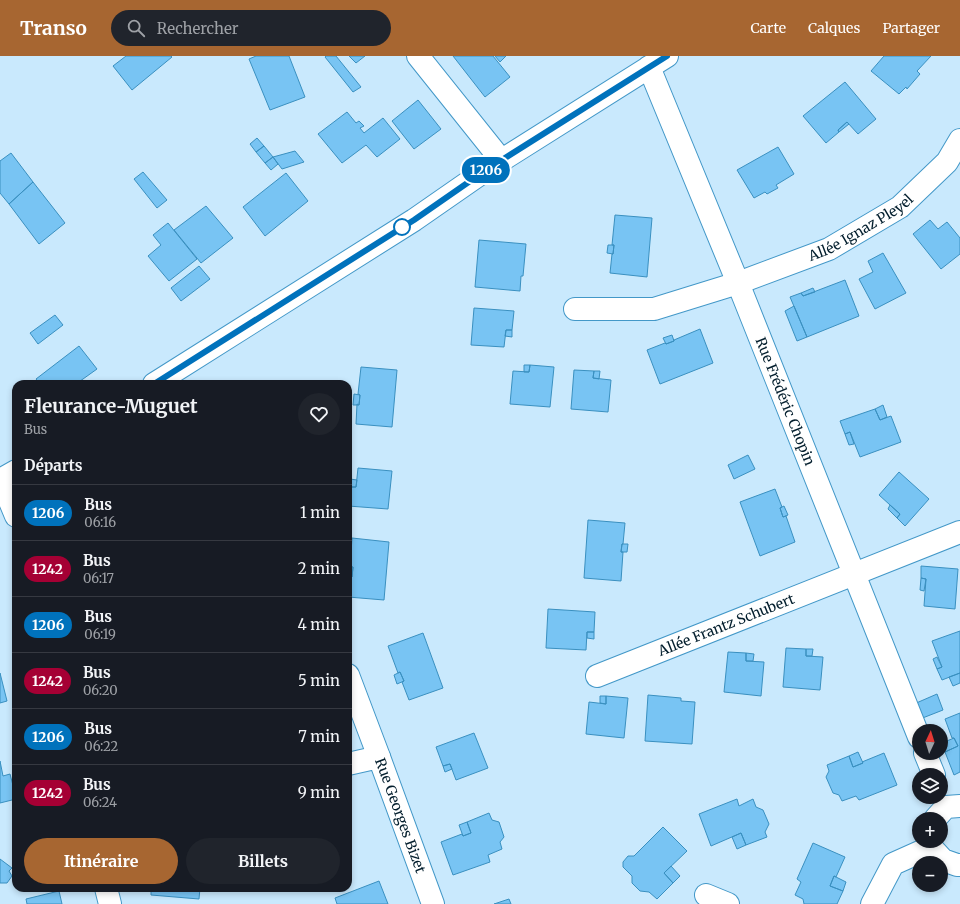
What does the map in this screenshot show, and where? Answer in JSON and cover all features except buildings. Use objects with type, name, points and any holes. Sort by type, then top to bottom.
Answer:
[{"type":"street","points":[[418,56],[502,161]]},
{"type":"street","points":[[160,380],[414,220],[486,170],[667,56]]},
{"type":"street","name":"Rue Frédéric Chopin","points":[[649,67],[855,573],[914,724]]},
{"type":"street","name":"Allée Ignaz Pleyel","points":[[575,309],[654,309],[738,283],[829,249],[900,207],[947,162],[960,140]]},
{"type":"street","points":[[4,477],[12,503]]},
{"type":"street","name":"Allée Frantz Schubert","points":[[597,676],[960,532]]},
{"type":"street","points":[[352,686],[379,757]]},
{"type":"street","name":"Rue Georges Bizet","points":[[352,763],[379,757],[433,904]]},
{"type":"street","points":[[872,904],[893,864],[923,848]]},
{"type":"street","points":[[934,848],[943,860],[960,865]]},
{"type":"street","points":[[107,892],[110,904]]},
{"type":"street","points":[[706,895],[728,904]]},
{"type":"bus line","name":"1206","points":[[160,380],[414,220],[486,170],[667,56]]}]
